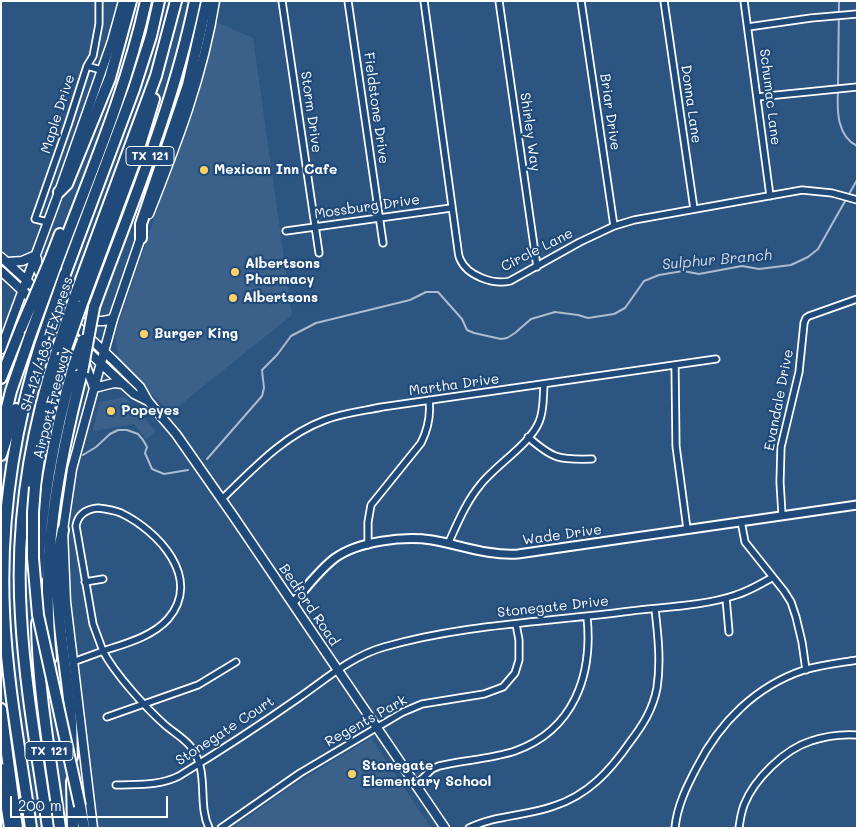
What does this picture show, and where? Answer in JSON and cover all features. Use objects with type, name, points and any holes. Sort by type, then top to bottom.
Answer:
[{"type":"highway","points":[[59,192],[67,184],[110,78],[131,1]]},
{"type":"highway","points":[[1,378],[21,328],[53,262],[104,136],[132,56],[146,1]]},
{"type":"highway","name":"SH 121/183 TEXpress","points":[[21,404],[65,274],[137,80],[151,36],[159,1]]},
{"type":"highway","name":"SH 121/183 TEXpress","points":[[48,828],[24,653],[20,579],[21,533],[28,468],[40,404],[58,347],[77,302],[156,76],[164,52],[176,1]]},
{"type":"highway","name":"Airport Freeway","points":[[60,828],[40,674],[37,590],[45,495],[62,405],[78,368],[94,307],[164,118],[182,58],[194,1]]},
{"type":"highway","points":[[141,238],[141,224],[188,86],[207,1]]},
{"type":"highway","points":[[1,432],[11,391],[53,262]]},
{"type":"highway","points":[[77,302],[43,433],[35,487],[32,538],[34,577],[42,634],[84,828]]},
{"type":"highway","points":[[53,678],[49,634],[49,578],[55,497],[78,368]]},
{"type":"highway","points":[[21,404],[5,518],[3,546],[4,613],[11,688],[31,828]]},
{"type":"highway","points":[[1,455],[21,404]]},
{"type":"highway","points":[[63,530],[58,550],[57,586],[71,717],[73,828]]},
{"type":"highway","name":"TX 121","points":[[1,709],[17,828]]},
{"type":"highway","points":[[1,770],[10,828]]},
{"type":"main road","points":[[1,349],[59,192],[112,40],[123,1]]},
{"type":"main road","points":[[93,828],[72,662],[66,602],[63,530],[72,469],[113,319],[187,116],[200,74],[214,1]]},
{"type":"main road","points":[[36,255],[38,270],[43,280],[96,321],[113,319]]},
{"type":"main road","points":[[8,262],[22,261],[36,255]]},
{"type":"main road","name":"Bedford Road","points":[[1,256],[140,387],[148,401],[176,434],[222,499],[445,828]]},
{"type":"main road","name":"Bedford Road","points":[[1,271],[134,394],[148,401]]},
{"type":"main road","points":[[12,318],[25,317],[37,322],[86,366],[94,388]]},
{"type":"main road","points":[[94,388],[114,383],[123,384]]},
{"type":"street","name":"Maple Drive","points":[[48,222],[35,219],[87,66],[93,56],[99,24],[99,1]]},
{"type":"street","name":"Storm Drive","points":[[282,1],[319,253]]},
{"type":"street","name":"Fieldstone Drive","points":[[348,1],[383,243]]},
{"type":"street","name":"Circle Lane","points":[[424,1],[460,259],[473,273],[494,282],[505,282],[517,278],[580,242],[614,226],[643,218],[813,190],[839,194],[854,199]]},
{"type":"street","name":"Shirley Way","points":[[499,1],[537,267]]},
{"type":"street","name":"Briar Drive","points":[[581,1],[614,226]]},
{"type":"street","name":"Donna Lane","points":[[664,1],[694,210]]},
{"type":"street","name":"Schumac Lane","points":[[744,1],[770,196]]},
{"type":"street","points":[[748,27],[857,14]]},
{"type":"street","points":[[93,56],[105,60]]},
{"type":"street","points":[[87,66],[101,70]]},
{"type":"street","points":[[757,97],[857,87]]},
{"type":"street","name":"Mossburg Drive","points":[[286,231],[452,208]]},
{"type":"street","name":"Evandale Drive","points":[[782,515],[780,482],[781,447],[799,372],[806,319],[809,316],[857,299]]},
{"type":"street","name":"Martha Drive","points":[[222,499],[263,459],[288,440],[312,425],[325,420],[356,412],[429,400],[544,385],[716,358]]},
{"type":"street","points":[[675,365],[676,440],[687,529]]},
{"type":"street","points":[[448,544],[464,508],[482,483],[528,437],[539,422],[544,385]]},
{"type":"street","points":[[368,545],[368,522],[371,505],[421,443],[430,417],[429,400]]},
{"type":"street","points":[[528,437],[551,456],[562,459],[592,459]]},
{"type":"street","name":"Wade Drive","points":[[293,603],[336,557],[353,549],[368,545],[411,539],[431,540],[488,553],[518,554],[857,505]]},
{"type":"street","points":[[72,662],[103,652],[149,633],[169,618],[176,608],[180,582],[177,569],[159,540],[138,523],[113,510],[92,509],[84,512],[78,518],[76,526],[92,624],[103,652],[123,680],[166,726],[190,746],[199,764],[204,786],[205,818],[209,828]]},
{"type":"street","points":[[741,521],[745,542],[791,602],[802,642],[806,670]]},
{"type":"street","name":"Stonegate Drive","points":[[338,670],[364,654],[384,647],[446,632],[587,617],[726,598],[750,590],[773,577]]},
{"type":"street","points":[[85,582],[103,579]]},
{"type":"street","points":[[726,598],[729,632]]},
{"type":"street","points":[[469,828],[483,822],[541,810],[563,803],[582,793],[600,780],[616,762],[646,720],[655,698],[659,647],[655,608]]},
{"type":"street","points":[[416,785],[432,769],[439,766],[516,751],[534,742],[559,722],[577,697],[581,686],[588,654],[589,632],[587,617]]},
{"type":"street","name":"Regents Park","points":[[220,828],[293,778],[403,712],[422,704],[484,694],[503,687],[515,673],[519,660],[516,624]]},
{"type":"street","points":[[676,828],[679,808],[688,785],[711,742],[742,706],[762,690],[783,678],[806,670],[857,660]]},
{"type":"street","points":[[107,717],[198,685],[236,662]]},
{"type":"street","name":"Stonegate Court","points":[[116,785],[168,782],[199,764],[338,670]]},
{"type":"street","points":[[739,828],[741,814],[750,794],[766,772],[779,759],[809,741],[836,736],[857,735]]},
{"type":"shaded area","points":[[216,22],[253,38],[292,315],[170,413],[119,359],[115,334],[195,99]]},
{"type":"shaded area","points":[[125,397],[156,431],[146,439],[134,424],[93,431],[100,402]]},
{"type":"shaded area","name":"Stonegate Elementary School","points":[[371,738],[431,828],[233,828],[290,787]]},
{"type":"waterway","points":[[838,86],[839,1]]},
{"type":"waterway","points":[[838,91],[838,115],[842,129],[850,142],[857,146]]},
{"type":"waterway","name":"Sulphur Branch","points":[[207,459],[262,396],[264,388],[262,370],[277,355],[291,336],[316,323],[410,300],[426,292],[438,292],[462,319],[467,330],[501,339],[515,333],[531,319],[555,312],[588,318],[614,314],[625,308],[644,281],[659,275],[683,271],[699,274],[742,266],[759,269],[791,265],[808,257],[818,249],[857,180]]},
{"type":"waterway","name":"Sulphur Branch","points":[[83,455],[96,447],[110,434],[118,430],[127,430],[138,434],[143,440],[147,447],[145,453],[152,469],[164,474],[188,470]]},
{"type":"place","name":"Mexican Inn Cafe","points":[[204,170]]},
{"type":"place","name":"Albertsons Pharmacy","points":[[235,272]]},
{"type":"place","name":"Albertsons","points":[[233,298]]},
{"type":"place","name":"Burger King","points":[[144,334]]},
{"type":"place","name":"Popeyes","points":[[111,411]]},
{"type":"place","name":"Stonegate Elementary School","points":[[352,774]]}]
